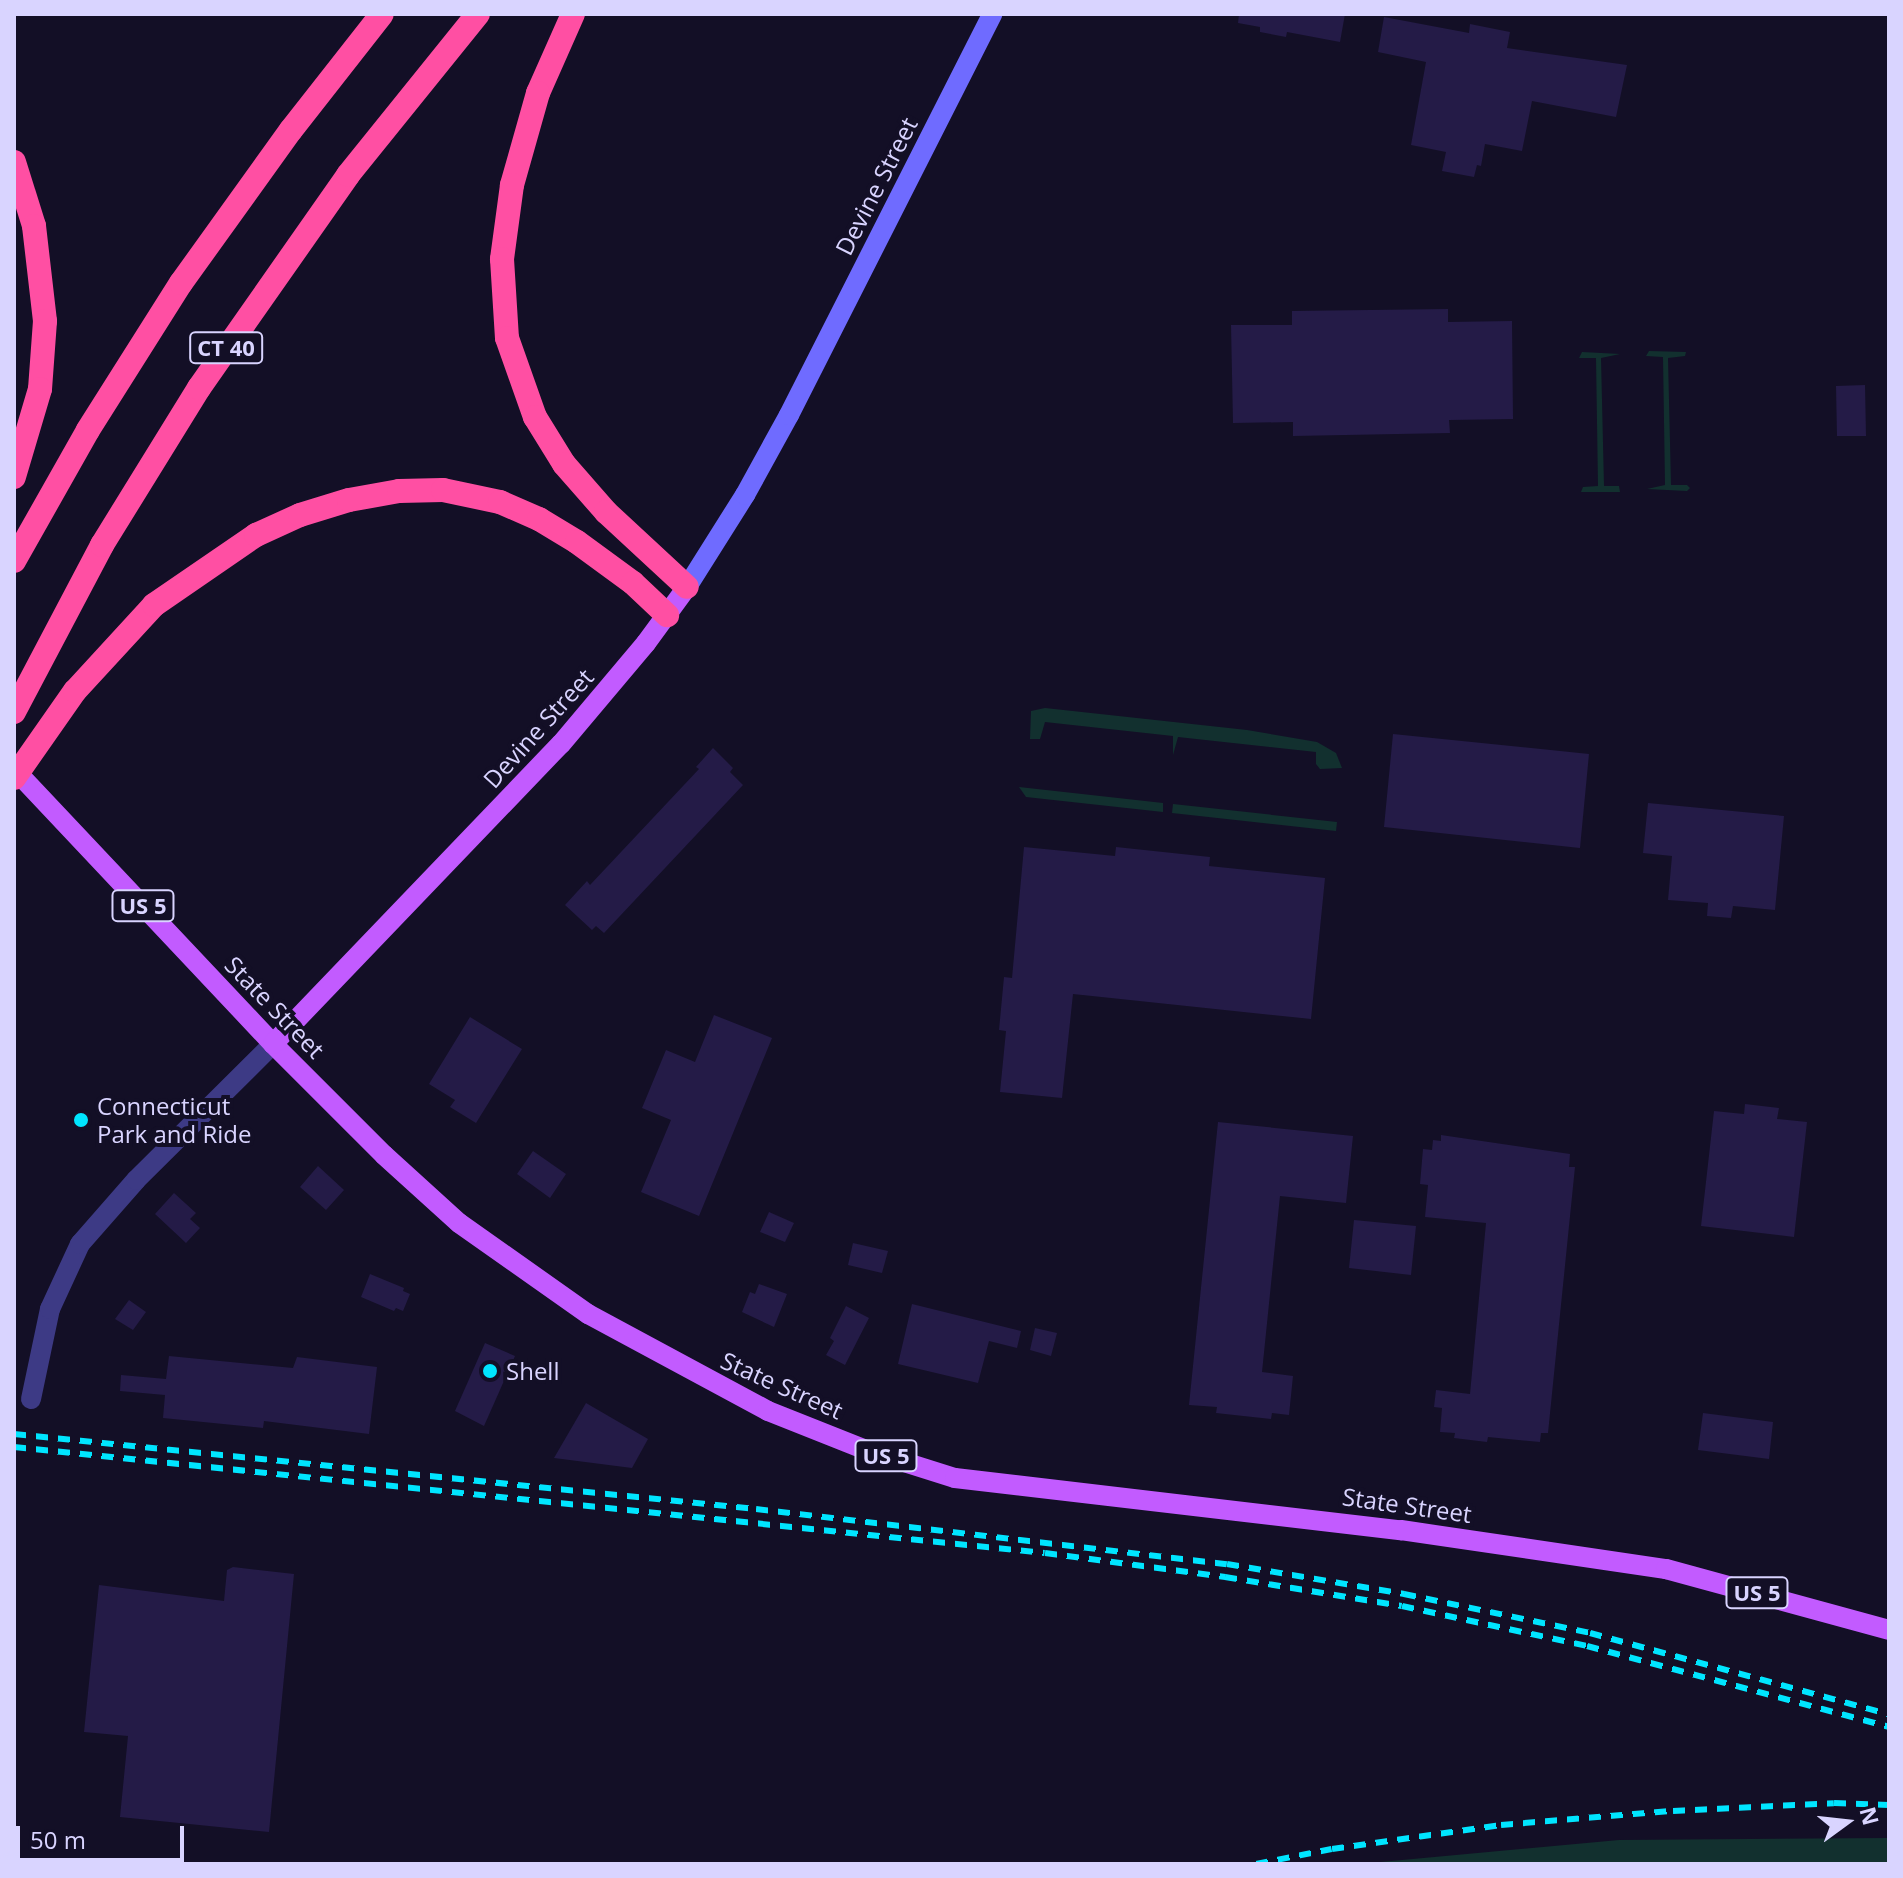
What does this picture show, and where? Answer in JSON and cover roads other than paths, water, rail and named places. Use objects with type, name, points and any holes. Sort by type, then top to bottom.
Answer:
[{"type":"highway","name":"CT 40","points":[[14,561],[88,430],[181,283],[291,130],[382,14]]},
{"type":"highway","name":"CT 40","points":[[15,711],[102,545],[215,363],[348,175],[478,14]]},
{"type":"highway","points":[[573,14],[538,93],[510,197],[501,279],[507,338],[535,417],[564,464],[606,512],[687,587]]},
{"type":"highway","points":[[14,162],[34,226],[45,321],[40,389],[14,477]]},
{"type":"highway","points":[[14,778],[41,736],[120,638],[174,590],[277,524],[363,497],[443,490],[509,506],[577,542],[633,583],[667,615]]},
{"type":"main road","name":"Devine Street","points":[[273,1044],[561,744],[687,587],[745,495],[789,415],[992,14]]},
{"type":"main road","name":"State Street","points":[[14,769],[273,1044],[427,1195],[541,1284],[719,1387],[814,1431],[955,1478],[1401,1530],[1666,1569],[1889,1630]]},
{"type":"street","name":"Devine Street","points":[[31,1399],[50,1309],[63,1273],[80,1244],[136,1180],[273,1044]]},
{"type":"railway","points":[[14,1434],[756,1509],[1227,1564],[1404,1594],[1590,1633],[1889,1714]]},
{"type":"railway","points":[[14,1447],[1045,1553],[1225,1577],[1402,1606],[1587,1646],[1889,1727]]},
{"type":"railway","points":[[1256,1864],[1332,1849],[1501,1825],[1673,1811],[1834,1803],[1889,1805]]},
{"type":"place","name":"Connecticut Park and Ride","points":[[81,1120]]},
{"type":"place","name":"Shell","points":[[490,1371]]}]
